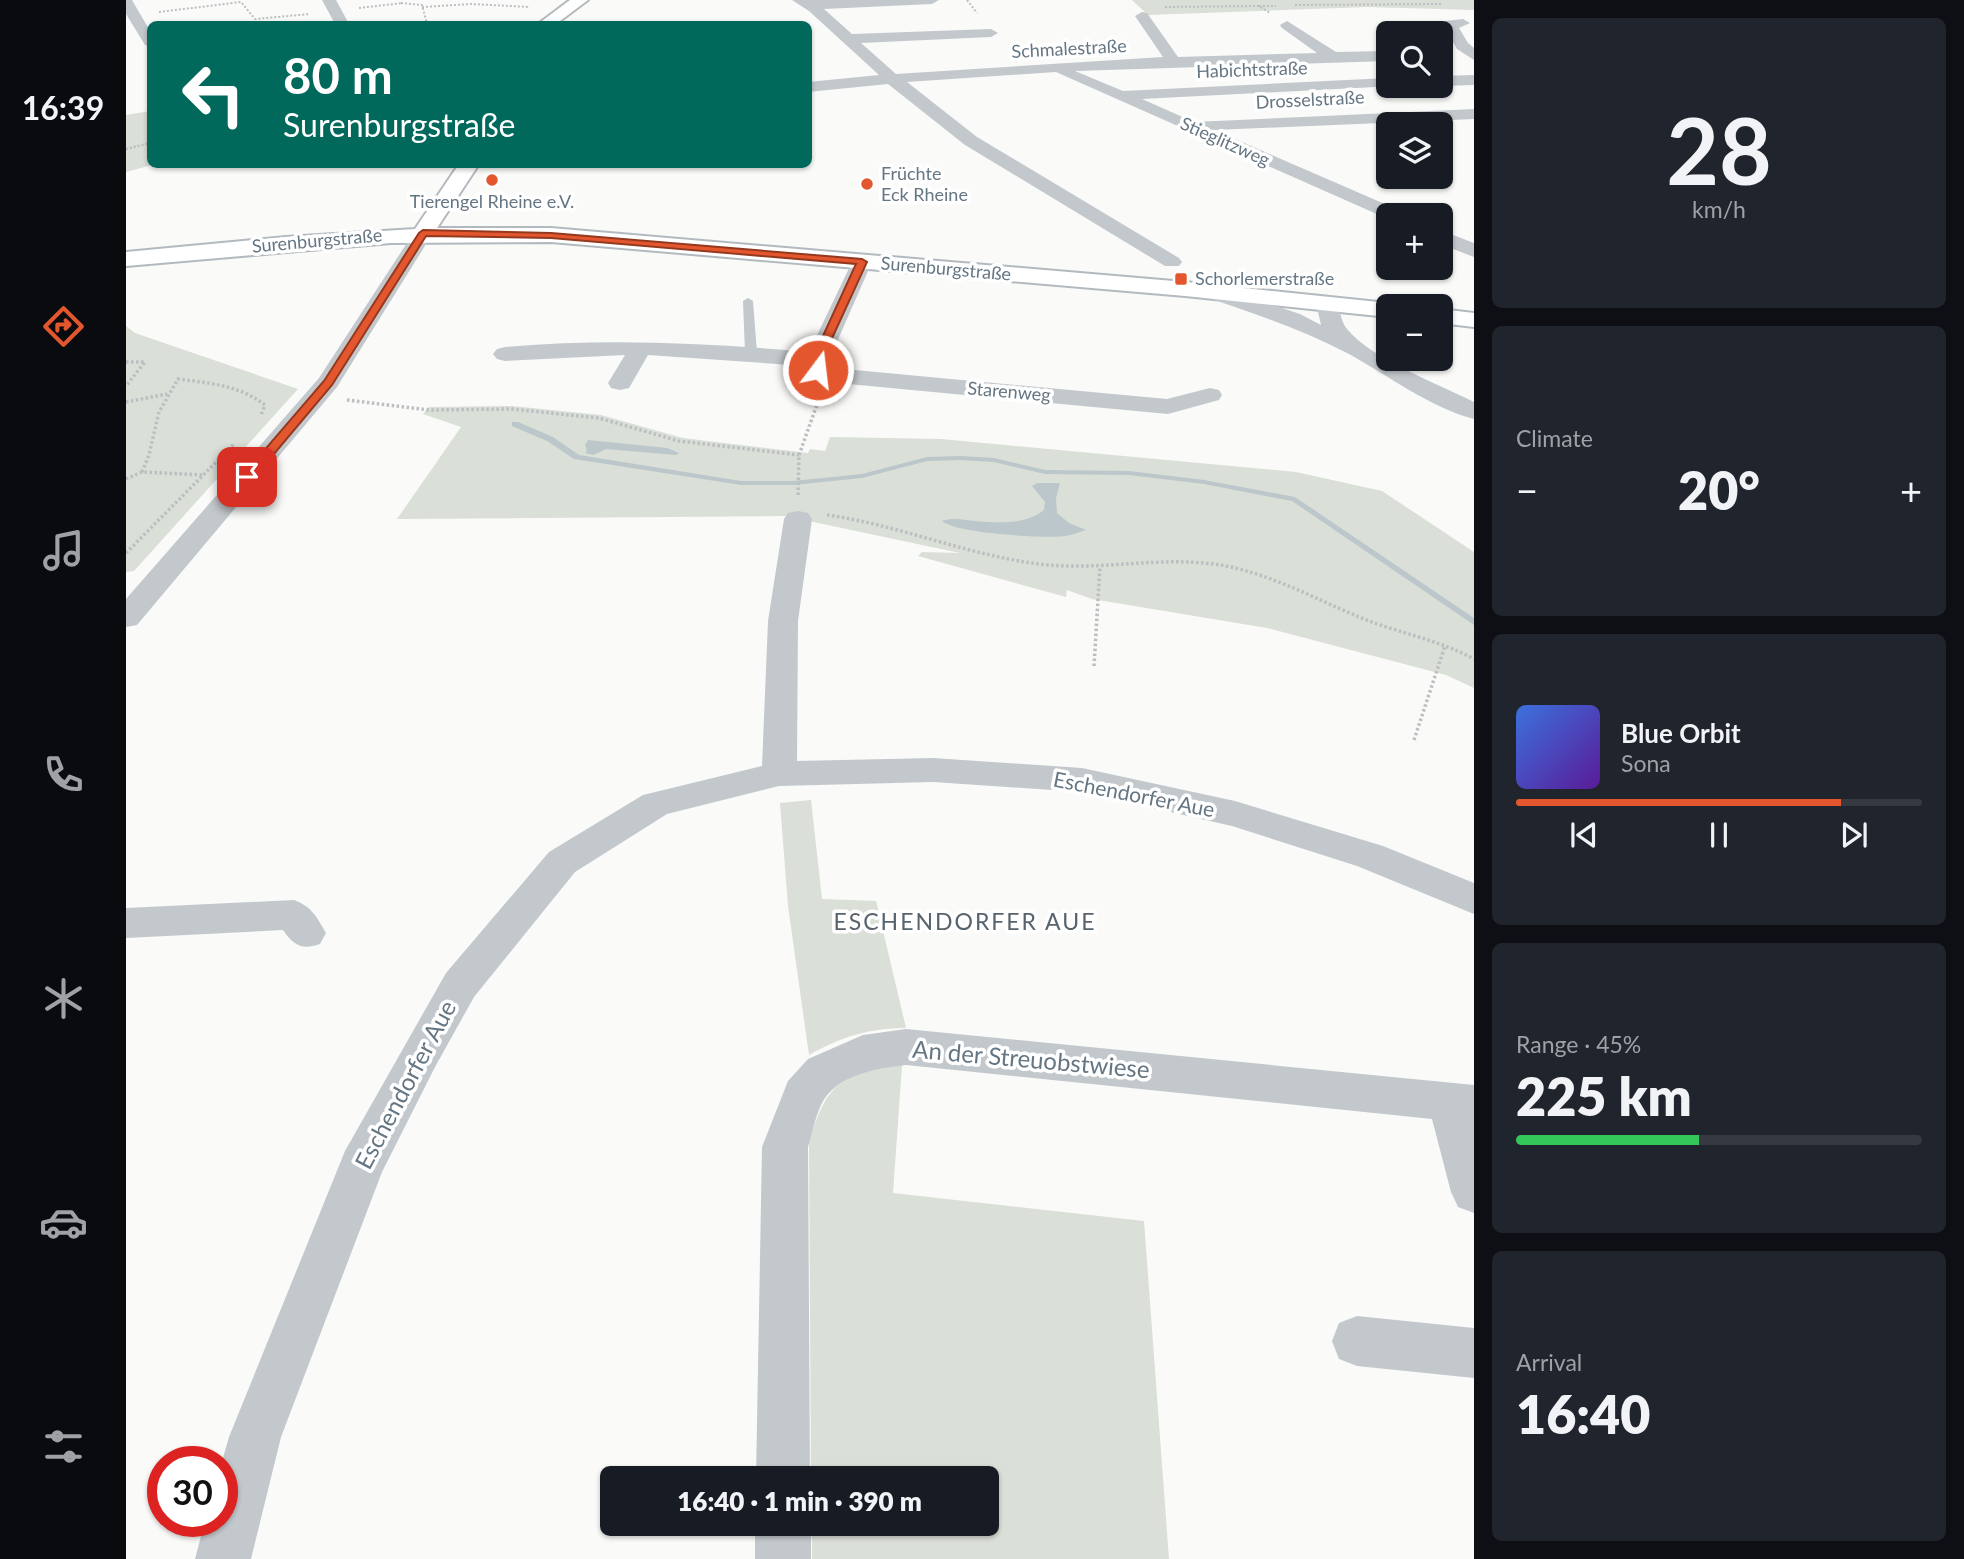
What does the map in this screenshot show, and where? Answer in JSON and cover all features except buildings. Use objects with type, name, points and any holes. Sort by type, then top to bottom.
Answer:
[{"type":"street","points":[[550,21],[580,0]]},
{"type":"street","points":[[804,3],[932,0]]},
{"type":"street","points":[[804,3],[891,78],[971,141],[1172,262]]},
{"type":"street","points":[[130,8],[147,37]]},
{"type":"street","points":[[1142,16],[1174,62]]},
{"type":"street","points":[[1463,23],[1450,24],[1462,47],[1474,55]]},
{"type":"street","points":[[1287,25],[1333,57]]},
{"type":"street","points":[[847,38],[991,33]]},
{"type":"street","points":[[1453,55],[1474,55]]},
{"type":"street","name":"Schmalestraße","points":[[812,87],[891,78],[1057,68],[1376,56]]},
{"type":"street","name":"Stieglitzweg","points":[[1057,68],[1376,207]]},
{"type":"street","points":[[1453,81],[1474,80]]},
{"type":"street","name":"Habichtstraße","points":[[1117,95],[1376,84]]},
{"type":"street","name":"Drosselstraße","points":[[1191,126],[1474,114]]},
{"type":"street","points":[[126,618],[317,397],[466,168]]},
{"type":"street","name":"Surenburgstraße","points":[[126,259],[423,233],[551,235],[1211,291],[1376,309]]},
{"type":"street","points":[[1453,242],[1473,250]]},
{"type":"street","points":[[822,367],[862,262]]},
{"type":"street","points":[[1211,291],[1292,319],[1371,357],[1474,412]]},
{"type":"street","points":[[1327,303],[1330,320],[1342,337],[1371,357]]},
{"type":"street","points":[[1453,318],[1474,320]]},
{"type":"street","name":"Starenweg","points":[[505,354],[561,347],[702,349],[751,354],[822,367],[1168,408],[1210,395]]},
{"type":"street","points":[[620,383],[641,348]]},
{"type":"street","points":[[779,774],[783,621],[806,511]]},
{"type":"street","name":"Eschendorfer Aue","points":[[223,1559],[255,1437],[360,1166],[460,985],[562,862],[656,804],[779,774],[933,770],[1082,780],[1235,814],[1370,856],[1474,900]]},
{"type":"street","points":[[126,923],[294,915],[306,933]]},
{"type":"street","name":"An der Streuobstwiese","points":[[783,1466],[785,1147],[803,1094],[823,1072],[863,1053],[906,1047],[1461,1103],[1474,1192]]},
{"type":"street","points":[[1357,1341],[1474,1353]]},
{"type":"street","points":[[783,1536],[783,1559]]},
{"type":"lane","points":[[602,0],[612,3]]},
{"type":"lane","points":[[748,301],[751,354]]},
{"type":"path","points":[[381,0],[422,7],[471,4],[564,9]]},
{"type":"path","points":[[130,8],[241,2],[254,19],[403,3]]},
{"type":"path","points":[[1289,6],[1449,4]]},
{"type":"path","points":[[1259,6],[1287,25]]},
{"type":"path","points":[[1158,7],[1281,6]]},
{"type":"path","points":[[422,7],[426,21]]},
{"type":"path","points":[[126,149],[147,144]]},
{"type":"path","points":[[126,362],[145,362],[126,386]]},
{"type":"path","points":[[822,367],[799,455],[806,511],[869,522],[1039,564],[1100,566],[1203,563],[1238,567],[1282,581],[1360,618],[1445,646],[1474,659]]},
{"type":"path","points":[[142,472],[151,453],[156,422],[178,379],[231,387],[254,395],[265,405],[261,417]]},
{"type":"path","points":[[126,402],[168,394]]},
{"type":"path","points":[[317,397],[429,410],[511,409],[599,418],[679,441],[799,455]]},
{"type":"path","points":[[126,553],[242,436]]},
{"type":"path","points":[[126,479],[142,472],[204,475]]},
{"type":"path","points":[[1094,666],[1100,566]]},
{"type":"path","points":[[1414,740],[1445,646]]},
{"type":"shaded area","points":[[1132,0],[1474,0],[1474,10],[1367,7],[1148,15]]},
{"type":"shaded area","points":[[147,112],[147,166],[126,172],[126,115]]},
{"type":"shaded area","points":[[126,326],[135,333],[298,389],[134,571],[126,572]]},
{"type":"shaded area","points":[[512,406],[601,415],[683,438],[808,453],[810,449],[825,451],[830,437],[941,439],[1296,472],[1382,491],[1474,552],[1474,688],[1446,675],[1267,628],[1092,599],[1067,590],[1066,597],[918,556],[922,552],[960,553],[785,516],[397,519],[461,427],[423,414],[429,407]]},
{"type":"shaded area","points":[[588,440],[667,448],[679,453],[676,455],[606,449],[593,455],[585,453]]},
{"type":"shaded area","points":[[1037,483],[1060,483],[1056,498],[1057,513],[1069,523],[1086,530],[1055,537],[1021,536],[964,529],[942,521],[1020,521],[1037,515],[1044,510],[1045,502],[1032,486]]},
{"type":"shaded area","points":[[811,800],[822,899],[876,901],[906,1028],[856,1035],[809,1055],[788,906],[780,803]]},
{"type":"shaded area","points":[[902,1065],[893,1193],[1144,1221],[1169,1559],[812,1559],[812,1536],[999,1536],[999,1466],[811,1466],[809,1142],[823,1106],[839,1084],[864,1072]]},
{"type":"waterway","points":[[515,424],[550,439],[577,457],[741,483],[793,483],[862,476],[927,459],[960,458],[994,460],[1045,472],[1129,473],[1204,482],[1295,499],[1474,622]]},
{"type":"place","name":"Tierengel Rheine e.V.","points":[[492,180]]},
{"type":"place","name":"Früchte Eck Rheine","points":[[867,184]]},
{"type":"place","name":"Schorlemerstraße","points":[[1181,279]]},
{"type":"district","name":"ESCHENDORFER AUE","points":[[965,922]]},
{"type":"route","points":[[247,477],[328,383],[423,233],[551,235],[862,262],[817,360],[818,370]]}]
